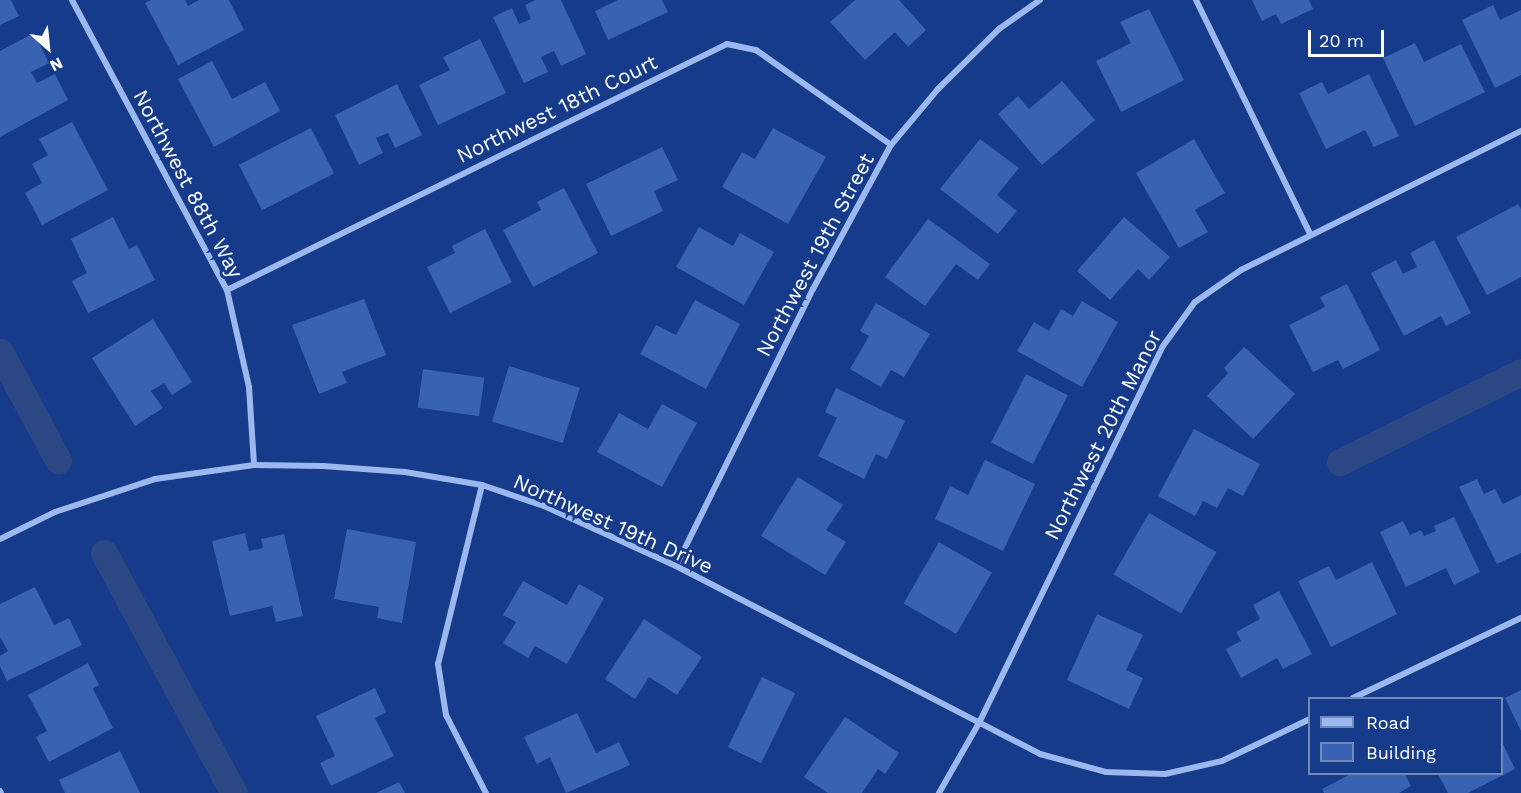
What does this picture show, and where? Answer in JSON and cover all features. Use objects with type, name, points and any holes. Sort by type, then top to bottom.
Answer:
[{"type":"street","name":"Northwest 88th Way","points":[[72,0],[227,290],[249,387],[254,465]]},
{"type":"street","name":"Northwest 19th Street","points":[[676,566],[813,289],[891,145],[938,89],[999,28],[1040,0]]},
{"type":"street","points":[[1196,0],[1310,234]]},
{"type":"street","name":"Northwest 18th Court","points":[[227,290],[727,44],[756,50],[891,145]]},
{"type":"street","name":"Northwest 20th Manor","points":[[939,793],[979,723],[1163,346],[1195,302],[1241,270],[1521,131]]},
{"type":"street","name":"Northwest 19th Drive","points":[[0,539],[55,512],[155,479],[254,465],[323,466],[405,472],[482,485],[544,506],[676,566],[1040,754],[1107,772],[1165,774],[1222,761],[1308,720]]},
{"type":"street","points":[[482,485],[438,664],[446,715],[486,793]]},
{"type":"street","points":[[1357,697],[1521,618]]},
{"type":"building","points":[[0,0],[11,0],[19,16],[0,25]]},
{"type":"building","points":[[151,0],[185,0],[188,6],[199,0],[229,0],[244,30],[178,65],[145,3]]},
{"type":"building","points":[[535,0],[561,0],[586,54],[561,66],[554,51],[541,57],[548,72],[524,83],[493,17],[512,8],[519,24],[531,19],[525,5]]},
{"type":"building","points":[[618,0],[662,0],[668,12],[608,40],[595,11]]},
{"type":"building","points":[[855,0],[899,0],[926,30],[908,47],[895,32],[865,60],[830,22]]},
{"type":"building","points":[[1252,0],[1309,0],[1313,9],[1281,24],[1276,14],[1262,21]]},
{"type":"building","points":[[1493,5],[1500,20],[1521,10],[1521,75],[1495,88],[1462,20]]},
{"type":"building","points":[[1149,9],[1184,80],[1121,112],[1096,61],[1131,43],[1120,22]]},
{"type":"building","points":[[34,33],[49,63],[31,72],[37,83],[55,74],[68,100],[0,137],[0,51]]},
{"type":"building","points":[[480,39],[506,93],[438,125],[419,85],[450,70],[443,57]]},
{"type":"building","points":[[1415,43],[1424,62],[1461,44],[1485,92],[1415,126],[1383,58]]},
{"type":"building","points":[[212,61],[232,99],[265,82],[280,111],[214,147],[178,79]]},
{"type":"building","points":[[1369,74],[1399,136],[1374,147],[1365,130],[1326,149],[1299,93],[1322,82],[1328,94]]},
{"type":"building","points":[[1062,81],[1095,120],[1042,165],[998,114],[1018,96],[1029,109]]},
{"type":"building","points":[[397,84],[422,135],[395,148],[388,133],[376,138],[383,153],[359,165],[335,115]]},
{"type":"building","points":[[72,122],[108,190],[42,225],[25,193],[42,183],[32,164],[48,155],[39,139]]},
{"type":"building","points":[[311,128],[334,173],[262,210],[239,165]]},
{"type":"building","points":[[773,128],[826,157],[788,224],[722,187],[742,152],[755,159]]},
{"type":"building","points":[[980,139],[1019,168],[997,195],[1017,211],[998,234],[940,189]]},
{"type":"building","points":[[1194,139],[1225,193],[1195,210],[1208,232],[1179,248],[1136,173]]},
{"type":"building","points":[[662,147],[678,180],[654,191],[663,211],[611,236],[586,184]]},
{"type":"building","points":[[564,188],[598,253],[533,287],[503,230],[541,210],[537,202]]},
{"type":"building","points":[[1518,204],[1521,209],[1521,277],[1487,295],[1456,237]]},
{"type":"building","points":[[113,217],[129,249],[137,245],[155,280],[88,313],[72,281],[87,273],[71,239]]},
{"type":"building","points":[[1124,217],[1170,257],[1149,280],[1138,269],[1110,300],[1077,271]]},
{"type":"building","points":[[928,219],[990,264],[978,280],[956,264],[925,306],[885,277]]},
{"type":"building","points":[[699,227],[733,246],[740,233],[774,252],[744,305],[676,267]]},
{"type":"building","points":[[485,229],[512,282],[450,313],[427,267],[455,253],[452,246]]},
{"type":"building","points":[[1434,240],[1471,313],[1446,326],[1441,316],[1404,336],[1371,273],[1396,260],[1403,274],[1417,267],[1410,253]]},
{"type":"building","points":[[1347,284],[1380,350],[1343,369],[1338,360],[1313,372],[1289,325],[1325,307],[1320,297]]},
{"type":"building","points":[[364,299],[386,355],[342,372],[347,383],[319,394],[292,325]]},
{"type":"building","points":[[695,300],[740,324],[706,389],[640,354],[656,325],[676,335]]},
{"type":"building","points":[[1082,301],[1118,322],[1082,387],[1017,351],[1034,322],[1049,331],[1061,309],[1073,316]]},
{"type":"building","points":[[876,303],[930,334],[904,377],[891,370],[881,387],[850,369],[869,336],[860,331]]},
{"type":"building","points":[[153,319],[192,382],[172,395],[164,383],[151,391],[163,408],[135,426],[92,358]]},
{"type":"building","points":[[1244,347],[1295,394],[1253,439],[1207,396],[1228,373],[1224,368]]},
{"type":"building","points":[[509,366],[580,388],[563,443],[492,421]]},
{"type":"building","points":[[423,369],[484,378],[479,416],[418,408]]},
{"type":"building","points":[[1026,374],[1068,395],[1033,464],[991,443]]},
{"type":"building","points":[[836,388],[905,421],[887,459],[876,454],[864,479],[818,456],[837,418],[825,412]]},
{"type":"building","points":[[662,404],[697,423],[662,487],[597,452],[619,413],[648,429]]},
{"type":"building","points":[[1194,429],[1260,464],[1243,496],[1228,488],[1217,508],[1203,501],[1195,516],[1158,496]]},
{"type":"building","points":[[985,460],[1035,484],[1003,551],[935,519],[950,486],[968,495]]},
{"type":"building","points":[[798,477],[843,505],[826,530],[846,542],[825,575],[761,536]]},
{"type":"building","points":[[1477,479],[1484,494],[1495,489],[1503,504],[1521,495],[1521,553],[1497,564],[1459,487]]},
{"type":"building","points":[[1149,513],[1217,552],[1181,613],[1114,574]]},
{"type":"building","points":[[1454,517],[1480,572],[1454,585],[1446,568],[1406,587],[1380,532],[1403,521],[1410,535],[1421,530],[1424,536],[1436,531],[1434,526]]},
{"type":"building","points":[[347,529],[416,542],[402,623],[377,618],[379,607],[334,599]]},
{"type":"building","points":[[245,533],[249,551],[263,548],[261,539],[284,534],[303,616],[276,622],[272,606],[230,616],[212,541]]},
{"type":"building","points":[[939,542],[992,572],[956,634],[904,603]]},
{"type":"building","points":[[1372,562],[1397,614],[1331,647],[1298,581],[1329,566],[1336,580]]},
{"type":"building","points":[[523,581],[567,605],[579,584],[604,598],[567,664],[535,646],[528,658],[503,643],[516,622],[503,615]]},
{"type":"building","points":[[35,587],[54,625],[69,618],[82,645],[7,681],[0,666],[0,656],[8,651],[0,637],[0,604]]},
{"type":"building","points":[[1279,591],[1312,654],[1283,669],[1277,658],[1241,678],[1226,649],[1241,641],[1236,632],[1260,619],[1253,605]]},
{"type":"building","points":[[1097,614],[1143,635],[1126,670],[1143,678],[1129,709],[1067,680]]},
{"type":"building","points":[[644,619],[702,657],[677,695],[649,677],[635,699],[605,679]]},
{"type":"building","points":[[88,663],[99,685],[93,689],[113,728],[49,762],[36,737],[47,731],[28,695]]},
{"type":"building","points":[[762,677],[795,693],[761,763],[728,747]]},
{"type":"building","points":[[375,688],[386,712],[375,718],[394,756],[331,786],[320,763],[335,756],[316,716]]},
{"type":"building","points":[[1521,690],[1521,731],[1505,698]]},
{"type":"building","points":[[577,713],[596,753],[619,742],[630,765],[566,793],[550,757],[537,764],[524,737]]},
{"type":"building","points":[[845,717],[899,753],[885,774],[878,769],[862,793],[828,793],[804,777]]},
{"type":"building","points":[[1503,744],[1515,769],[1468,793],[1448,793],[1439,775],[1503,775]]},
{"type":"building","points":[[120,751],[140,793],[65,793],[59,780]]},
{"type":"building","points":[[1349,775],[1406,775],[1411,786],[1399,793],[1324,793],[1322,789]]},
{"type":"building","points":[[399,782],[405,793],[376,793]]},
{"type":"waterway","points":[[0,352],[58,460]]},
{"type":"waterway","points":[[1340,462],[1521,372]]},
{"type":"waterway","points":[[104,553],[234,793]]}]
